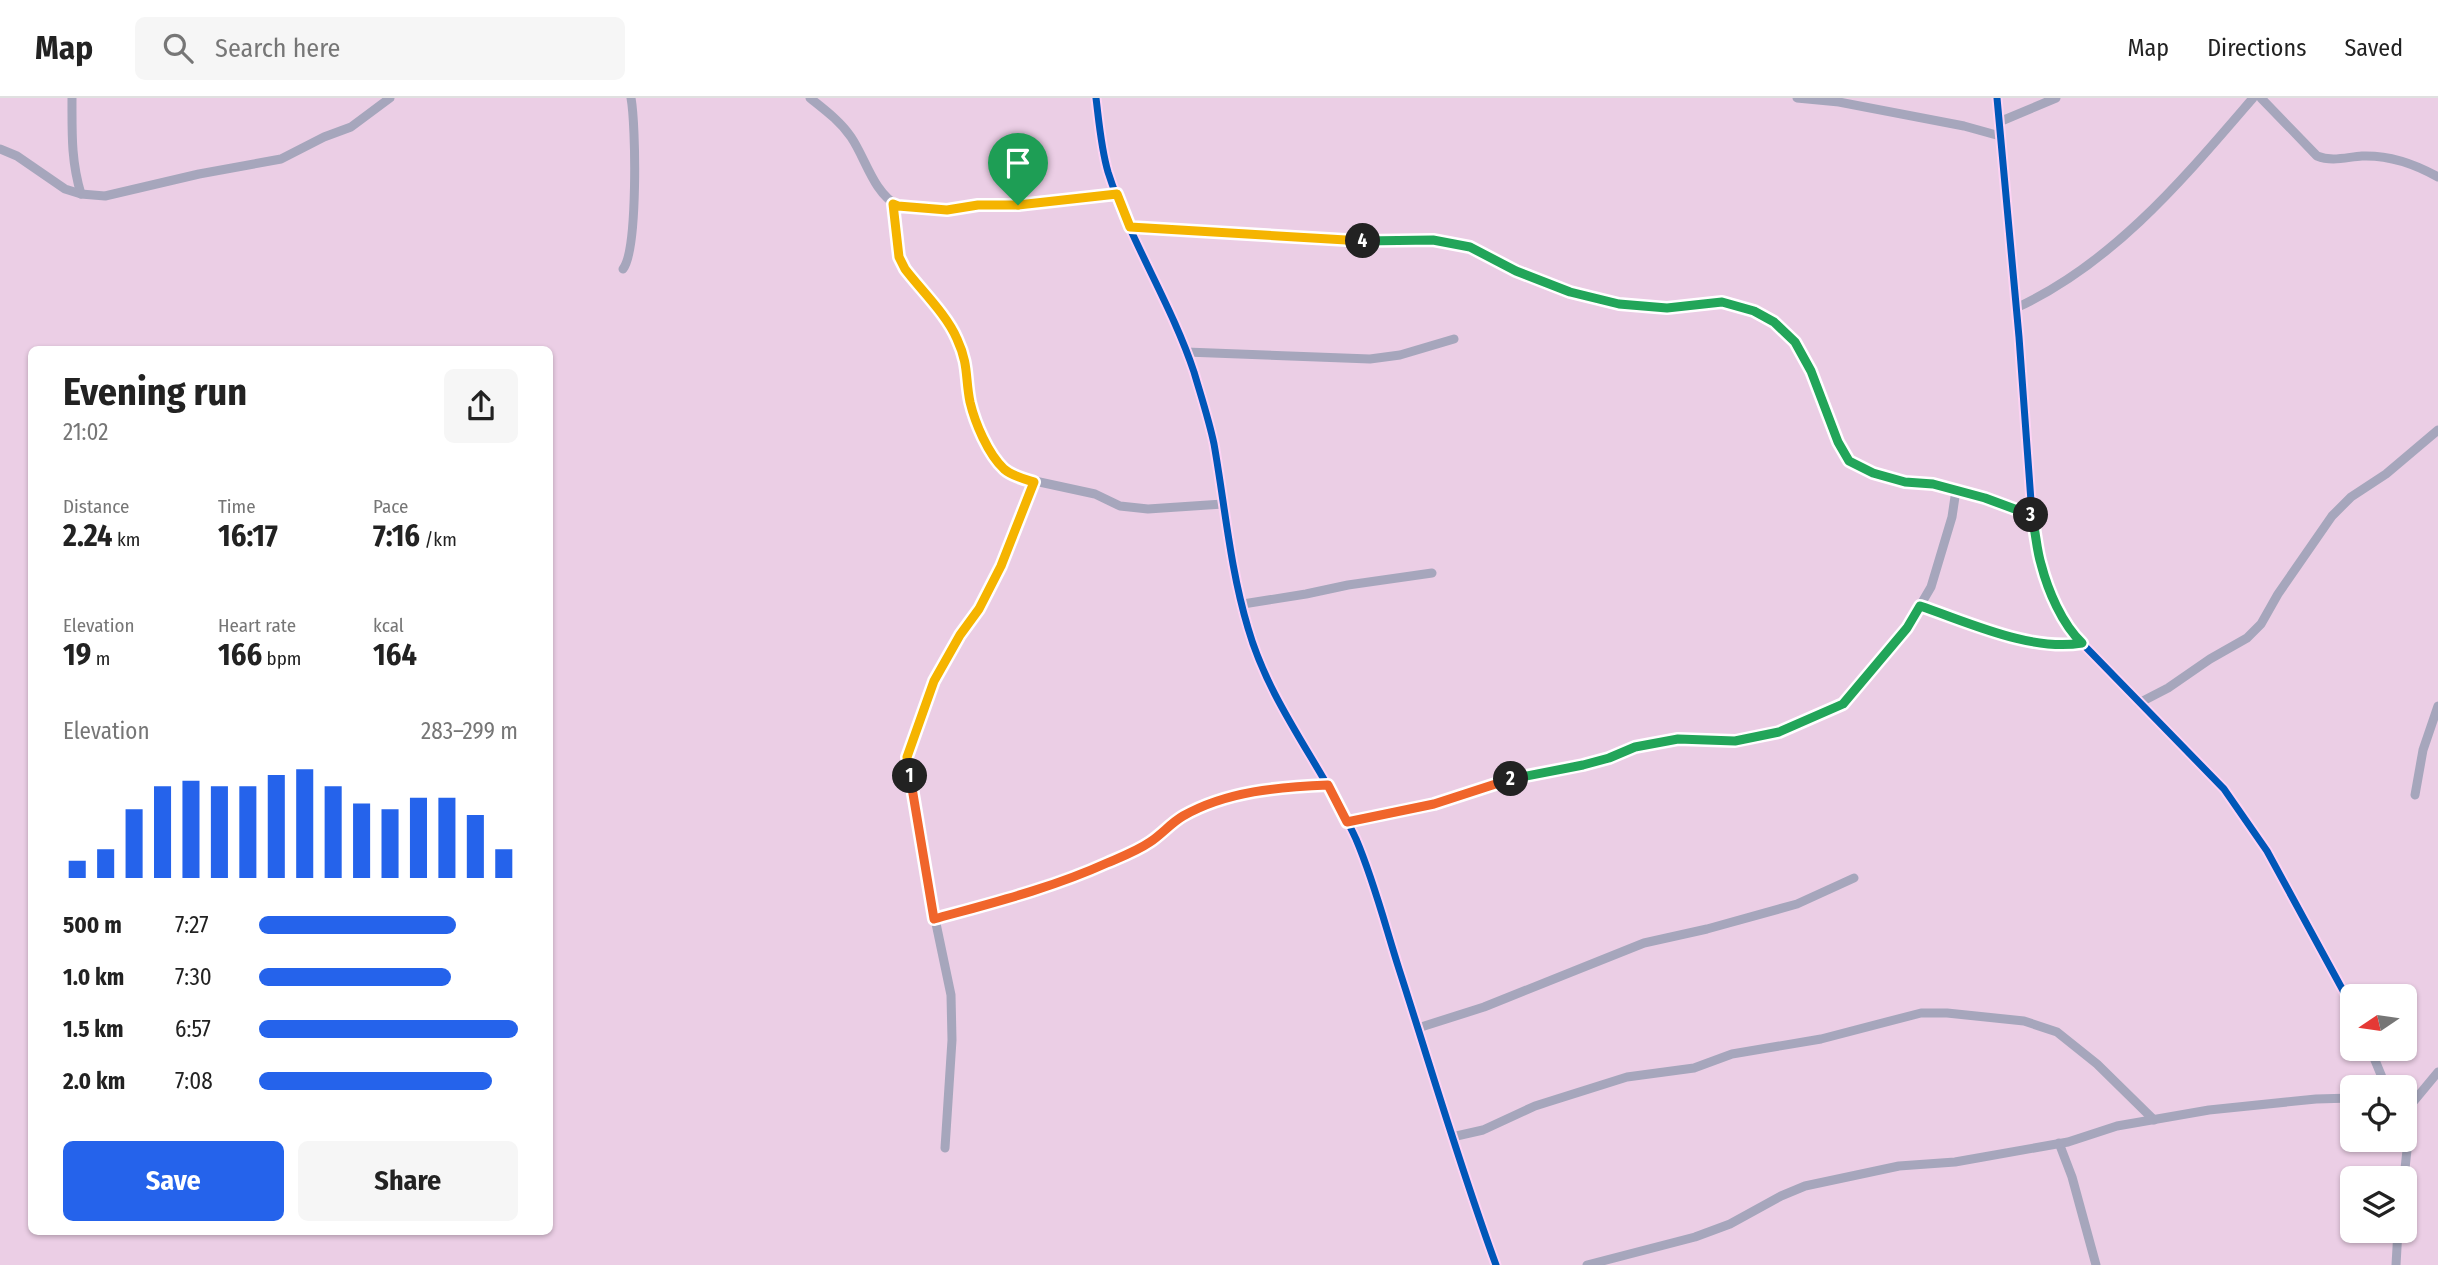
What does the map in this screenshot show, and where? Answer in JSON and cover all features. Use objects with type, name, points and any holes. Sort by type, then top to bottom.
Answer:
[{"type":"street","points":[[72,98],[71,153],[81,194]]},
{"type":"street","points":[[0,149],[17,156],[53,183],[81,194],[105,196],[199,174],[281,159],[324,137],[351,127],[390,98]]},
{"type":"street","points":[[623,268],[628,262],[631,239],[634,165],[631,98]]},
{"type":"street","points":[[810,98],[835,118],[850,135],[875,183],[893,204],[898,206],[947,210],[1117,194]]},
{"type":"street","points":[[1096,98],[1105,158],[1117,194],[1169,308],[1186,352],[1214,442],[1223,504],[1248,628],[1265,674],[1298,737],[1328,785],[1377,892],[1452,1138],[1496,1265]]},
{"type":"street","points":[[1797,98],[1839,102],[1965,126],[2000,136]]},
{"type":"street","points":[[1997,98],[2032,515],[2040,564],[2053,598],[2075,636],[2195,758],[2231,799],[2273,861],[2340,985]]},
{"type":"street","points":[[1999,122],[2056,98]]},
{"type":"street","points":[[2016,308],[2078,274],[2114,245],[2151,211],[2253,98]]},
{"type":"street","points":[[2261,98],[2317,156],[2394,159],[2438,177]]},
{"type":"street","points":[[893,204],[899,257],[905,269],[956,334],[966,360],[969,398],[974,416],[1005,470],[1034,482],[1095,494],[1120,506],[1148,509],[1223,504]]},
{"type":"street","points":[[1130,227],[1358,241],[1433,240],[1470,247],[1516,271],[1570,292],[1619,304],[1667,308],[1722,302],[1754,311],[1774,322],[1795,342],[1811,371],[1838,442],[1849,461],[1873,473],[1905,482],[1933,484],[1956,490],[2032,515]]},
{"type":"street","points":[[1186,352],[1370,359],[1399,355],[1454,339]]},
{"type":"street","points":[[2139,702],[2168,688],[2247,638],[2261,624],[2278,594],[2332,516],[2351,497],[2386,474],[2438,430]]},
{"type":"street","points":[[946,1148],[952,1052],[951,995],[934,919],[907,757],[934,681],[960,635],[979,609],[1001,566],[1034,482]]},
{"type":"street","points":[[1347,822],[1434,804],[1510,780],[1609,758],[1635,747],[1678,739],[1735,741],[1779,732],[1843,704],[1907,628],[1931,587],[1952,517],[1956,490]]},
{"type":"street","points":[[1242,604],[1432,573]]},
{"type":"street","points":[[1920,606],[2029,642],[2053,646],[2082,643]]},
{"type":"street","points":[[2415,795],[2423,750],[2438,706]]},
{"type":"street","points":[[934,919],[1017,895],[1104,864],[1149,843],[1182,816],[1211,803],[1277,787],[1328,785]]},
{"type":"street","points":[[1418,1028],[1484,1007],[1644,943],[1797,904],[1854,878]]},
{"type":"street","points":[[1452,1138],[1483,1130],[1535,1106],[1627,1077],[1694,1068],[1732,1054],[1821,1039],[1921,1013],[2024,1021],[2057,1032],[2097,1064],[2154,1120]]},
{"type":"street","points":[[2417,1097],[2438,1072]]},
{"type":"street","points":[[1587,1265],[1695,1237],[1730,1224],[1805,1186],[1899,1166],[1955,1162],[2059,1143],[2117,1126],[2209,1110],[2340,1099]]},
{"type":"street","points":[[2059,1143],[2072,1177],[2096,1265]]},
{"type":"street","points":[[2396,1265],[2397,1243]]},
{"type":"cycle path","points":[[1096,98],[1102,144],[1117,198],[1185,346],[1205,408],[1214,444],[1228,537],[1248,628],[1283,710],[1356,839],[1374,887],[1496,1265]]},
{"type":"cycle path","points":[[1997,98],[2032,515],[2040,564],[2053,598],[2075,636],[2224,789],[2267,851],[2340,985]]},
{"type":"cycle path","points":[[1130,227],[1358,241],[1433,240],[1470,247],[1516,271],[1570,292],[1619,304],[1667,308],[1722,302],[1754,311],[1775,322],[1795,342],[1811,371],[1838,442],[1849,461],[1873,473],[1905,482],[1933,484],[1985,498],[2032,515]]},
{"type":"route","points":[[1117,194],[1130,227],[1358,241],[1433,240],[1470,247],[1516,271],[1570,292],[1619,304],[1667,308],[1722,302],[1754,311],[1774,322],[1795,342],[1811,371],[1838,442],[1849,461],[1873,473],[1905,482],[1933,484],[1956,490],[2032,515],[2040,564],[2053,598],[2082,643],[2053,646],[2029,642],[1920,606],[1907,628],[1843,704],[1779,732],[1735,741],[1678,739],[1635,747],[1609,758],[1510,780],[1434,804],[1347,822],[1328,785],[1277,787],[1211,803],[1182,816],[1149,843],[1057,883],[934,919],[923,840],[907,757],[934,681],[960,635],[979,609],[1001,566],[1034,482],[1005,470],[990,450],[974,416],[969,398],[966,360],[956,334],[919,288],[899,257],[893,204],[947,210],[978,205],[1018,205],[1117,194]]}]
